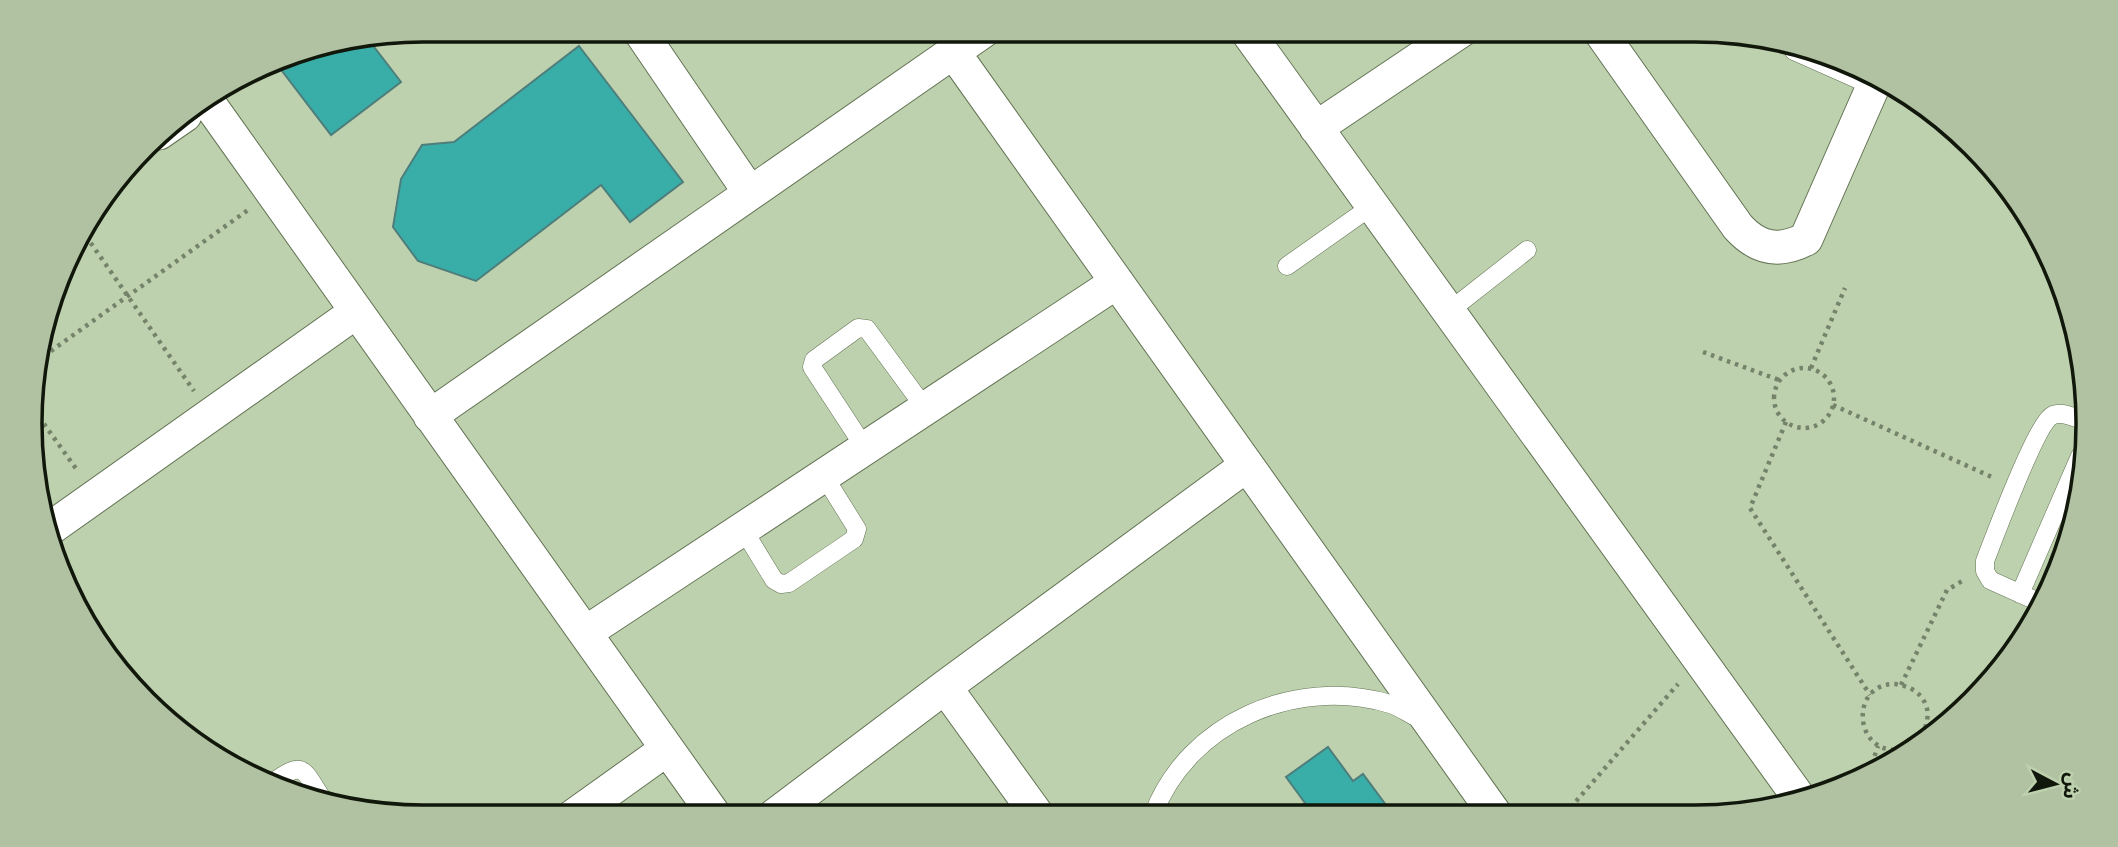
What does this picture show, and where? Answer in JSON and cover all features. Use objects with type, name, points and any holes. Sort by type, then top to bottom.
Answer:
[{"type":"street","points":[[647,42],[750,193]]},
{"type":"street","points":[[430,416],[969,42]]},
{"type":"street","points":[[1255,42],[1795,792]]},
{"type":"street","points":[[1317,128],[1444,42]]},
{"type":"street","points":[[1607,42],[1738,227],[1749,238],[1776,248],[1792,246],[1805,239],[1873,86]]},
{"type":"street","points":[[954,53],[1489,805]]},
{"type":"street","points":[[211,107],[707,805]]},
{"type":"street","points":[[585,633],[1117,282]]},
{"type":"street","points":[[56,525],[356,312]]},
{"type":"street","points":[[789,805],[1247,465]]},
{"type":"street","points":[[945,687],[1030,805]]},
{"type":"street","points":[[589,805],[667,749]]},
{"type":"lane","points":[[1287,266],[1372,206]]},
{"type":"lane","points":[[1448,312],[1527,250]]},
{"type":"lane","points":[[865,448],[812,367],[814,360],[858,328],[867,330],[925,408]]},
{"type":"lane","points":[[2033,600],[1990,580],[1985,571],[1985,561],[2043,424],[2053,415],[2066,414],[2076,418]]},
{"type":"lane","points":[[2020,594],[2073,472]]},
{"type":"lane","points":[[743,529],[774,580],[781,584],[789,583],[854,539],[857,534],[857,528],[824,476]]},
{"type":"lane","points":[[1157,805],[1185,760],[1219,730],[1259,709],[1302,696],[1348,695],[1392,704],[1431,725]]},
{"type":"lane","points":[[280,777],[297,768],[303,771],[316,789]]},
{"type":"path","points":[[48,353],[272,193]]},
{"type":"path","points":[[89,240],[210,415]]},
{"type":"path","points":[[1811,368],[1845,288]]},
{"type":"path","points":[[1703,352],[1779,380]]},
{"type":"path","points":[[1811,368],[1821,373],[1829,382],[1833,405],[1828,415],[1819,423],[1797,427],[1786,422],[1778,413],[1774,391],[1779,380],[1788,372],[1811,368]]},
{"type":"path","points":[[1833,405],[2014,488]]},
{"type":"path","points":[[42,421],[96,496]]},
{"type":"path","points":[[1786,422],[1750,508],[1870,695]]},
{"type":"path","points":[[1901,685],[1947,590],[1969,579],[1990,580]]},
{"type":"path","points":[[1573,805],[1699,660]]},
{"type":"path","points":[[1893,749],[1878,746],[1869,738],[1864,728],[1864,705],[1870,695],[1879,688],[1890,684],[1912,689],[1926,706],[1927,726]]},
{"type":"path","points":[[1873,761],[1878,746]]},
{"type":"building","points":[[373,45],[401,82],[331,135],[281,70],[325,55]]},
{"type":"building","points":[[579,46],[683,182],[630,222],[601,185],[476,281],[418,261],[393,227],[401,179],[422,145],[454,142]]},
{"type":"building","points":[[1328,747],[1353,781],[1363,774],[1386,805],[1302,805],[1305,803],[1286,777]]}]
